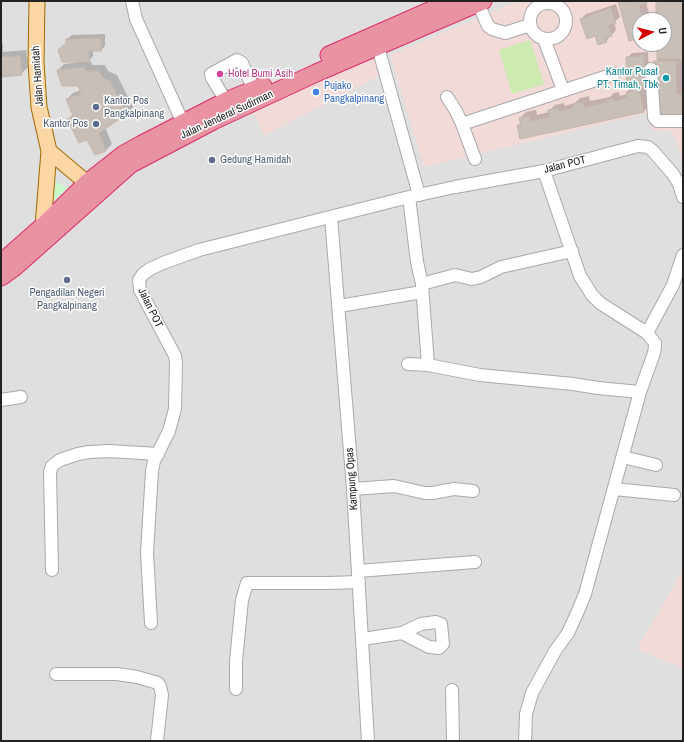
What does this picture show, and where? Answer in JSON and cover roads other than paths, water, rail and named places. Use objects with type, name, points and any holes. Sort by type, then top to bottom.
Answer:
[{"type":"highway","name":"Jalan Jenderal Sudirman","points":[[1,277],[15,267],[87,183],[124,154],[142,144],[255,96],[452,1]]},
{"type":"highway","name":"Jalan Jenderal Sudirman","points":[[1,263],[180,129],[226,101],[255,96],[316,73],[480,2]]},
{"type":"main road","name":"Jalan Hamidah","points":[[37,1],[36,62],[39,107],[49,151],[47,230]]},
{"type":"main road","points":[[49,151],[87,183]]},
{"type":"street","points":[[132,1],[136,19],[180,129]]},
{"type":"street","points":[[480,2],[488,26],[492,29],[506,33],[530,25]]},
{"type":"street","points":[[548,3],[555,4],[560,8],[564,13],[566,20],[562,33],[557,37],[550,39],[544,39],[538,36],[530,25],[530,18],[536,7],[548,3]]},
{"type":"street","points":[[544,39],[563,90]]},
{"type":"street","points":[[378,47],[414,196],[417,262],[422,288],[428,365]]},
{"type":"street","points":[[226,101],[211,74],[237,60],[242,63],[255,96]]},
{"type":"street","points":[[651,69],[654,117],[657,121],[683,121]]},
{"type":"street","points":[[462,124],[614,74]]},
{"type":"street","points":[[447,97],[456,110],[475,159]]},
{"type":"street","name":"Jalan POT","points":[[151,623],[147,553],[152,471],[154,461],[169,432],[175,410],[176,363],[175,356],[140,290],[140,277],[156,266],[199,250],[414,196],[544,171],[638,146],[644,146],[652,150],[673,174],[679,184],[683,197]]},
{"type":"street","points":[[525,741],[526,714],[532,693],[555,651],[568,634],[585,594],[640,392],[655,346],[647,333],[600,304],[592,295],[580,276],[544,171]]},
{"type":"street","name":"Kampung Opas","points":[[331,217],[353,489],[368,741]]},
{"type":"street","points":[[339,306],[422,288],[455,275],[472,279],[481,277],[501,267],[572,251]]},
{"type":"street","points":[[647,333],[673,285],[683,255]]},
{"type":"street","points":[[408,364],[428,365],[480,375],[640,392]]},
{"type":"street","points":[[1,400],[21,397]]},
{"type":"street","points":[[52,570],[50,472],[52,466],[60,460],[89,452],[109,451],[158,454]]},
{"type":"street","points":[[623,457],[656,466]]},
{"type":"street","points":[[353,489],[394,486],[425,493],[454,489],[474,491]]},
{"type":"street","points":[[614,489],[674,495]]},
{"type":"street","points":[[236,689],[236,654],[242,600],[247,583],[316,583],[359,576],[476,562]]},
{"type":"street","points":[[363,639],[402,633]]},
{"type":"street","points":[[56,674],[117,674],[158,683],[162,695],[157,741]]},
{"type":"street","points":[[452,690],[453,741]]},
{"type":"place","name":"Hotel Bumi Asih","points":[[220,74]]},
{"type":"place","name":"Kantor Pusat PT. Timah, Tbk","points":[[666,78]]},
{"type":"place","name":"Pujako Pangkalpinang","points":[[316,92]]},
{"type":"place","name":"Kantor Pos Pangkalpinang","points":[[96,107]]},
{"type":"place","name":"Kantor Pos","points":[[96,124]]},
{"type":"place","name":"Gedung Hamidah","points":[[212,160]]},
{"type":"place","name":"Pengadilan Negeri Pangkalpinang","points":[[67,280]]}]
